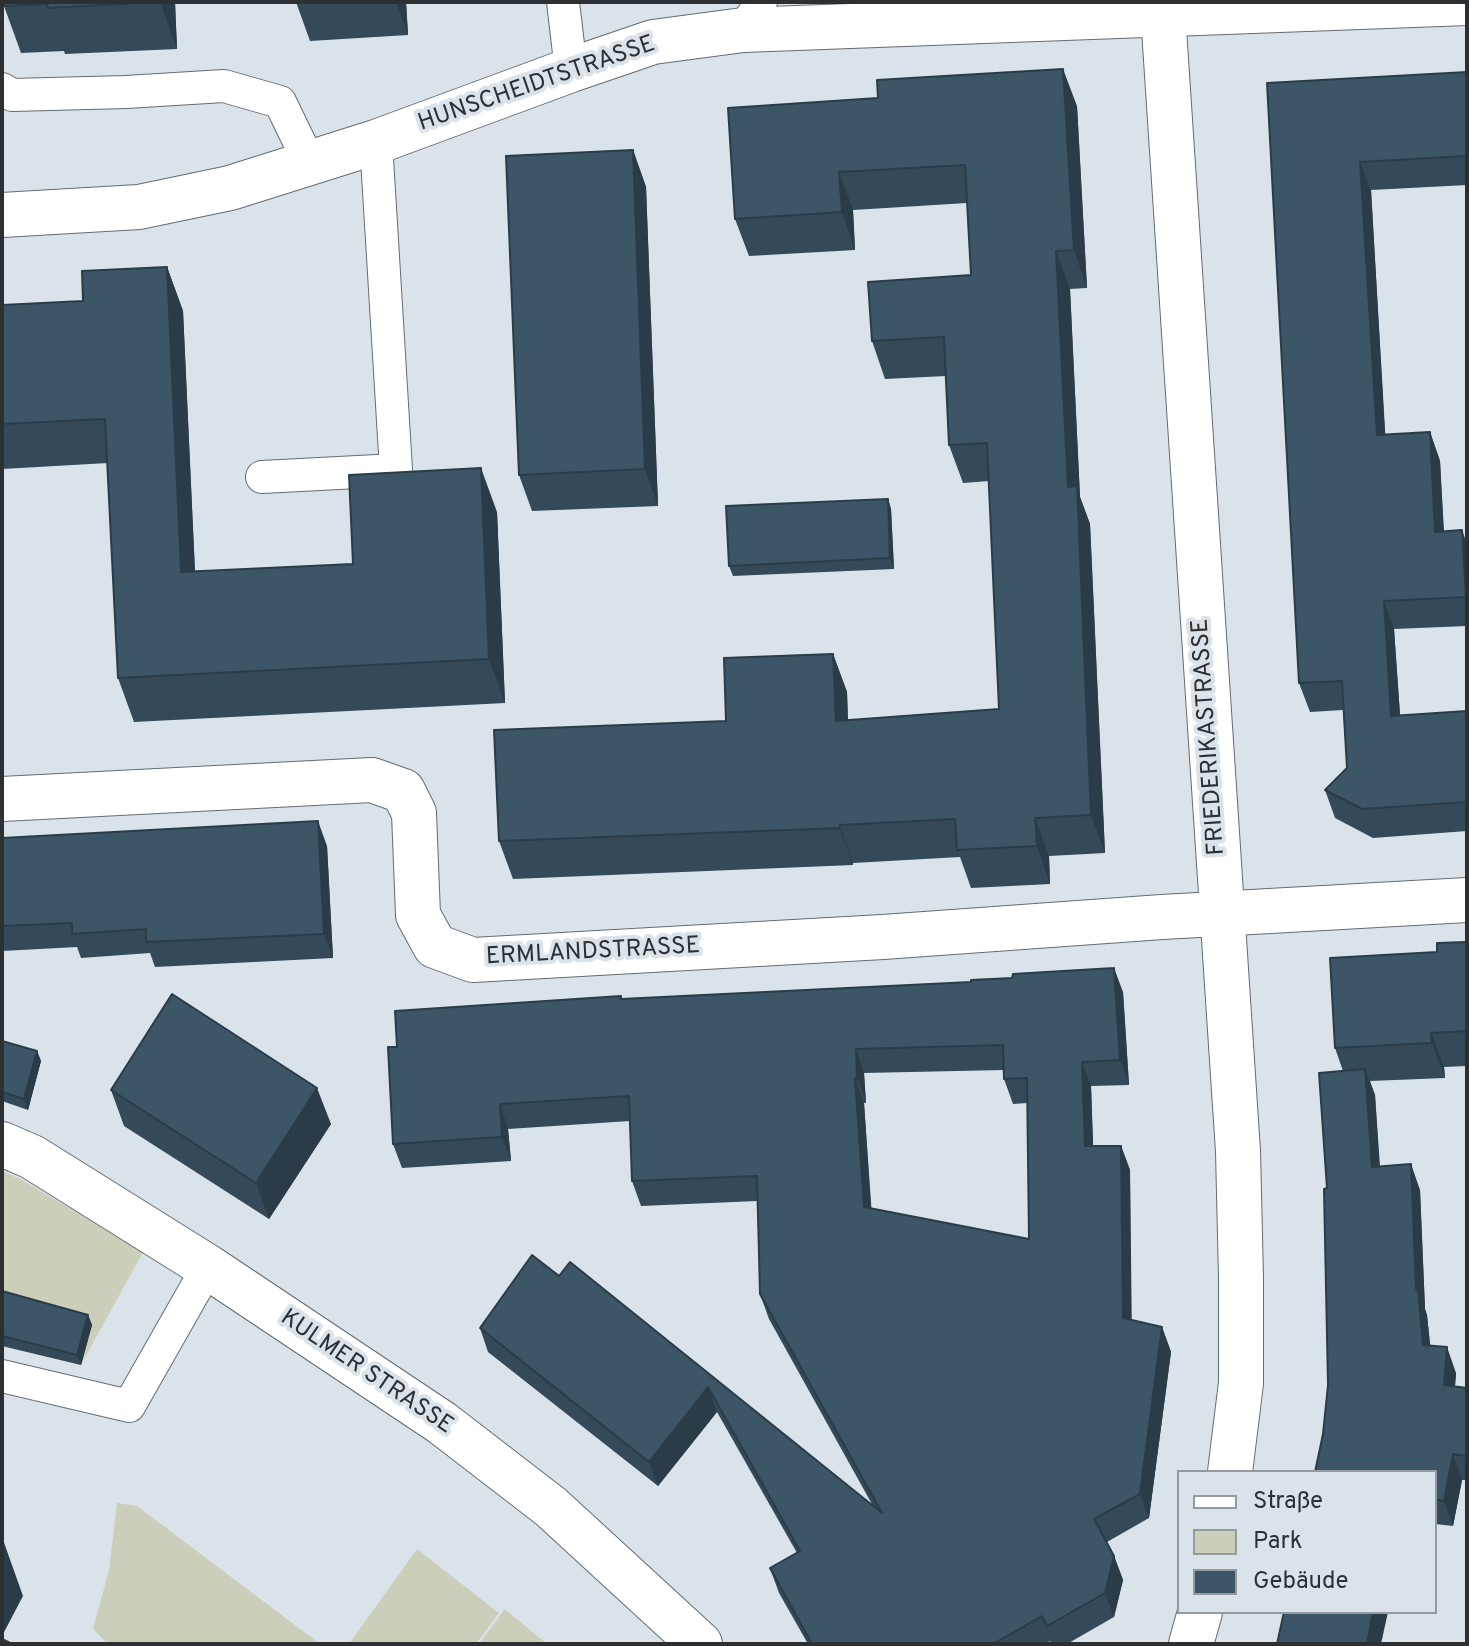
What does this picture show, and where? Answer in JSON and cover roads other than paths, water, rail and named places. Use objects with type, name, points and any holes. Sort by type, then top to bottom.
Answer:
[{"type":"street","name":"HUNSCHEIDTSTRASSE","points":[[2,215],[139,207],[230,188],[376,142],[653,42],[752,16],[1467,3]]},
{"type":"street","name":"FRIEDERIKASTRASSE","points":[[1163,8],[1238,1151],[1241,1383],[1230,1470]]},
{"type":"street","name":"ERMLANDSTRASSE","points":[[2,799],[372,780],[403,791],[414,813],[418,915],[435,946],[473,960],[1467,900]]},
{"type":"street","name":"KULMER STRASSE","points":[[2,1144],[32,1157],[208,1267],[442,1423],[551,1507],[700,1644]]},
{"type":"street","points":[[1191,1644],[1199,1614]]},
{"type":"lane","points":[[563,2],[571,70]]},
{"type":"lane","points":[[2,89],[12,95],[224,86],[280,102],[310,164]]},
{"type":"lane","points":[[262,477],[396,470],[376,142]]},
{"type":"lane","points":[[2,1376],[129,1406],[208,1267]]}]
